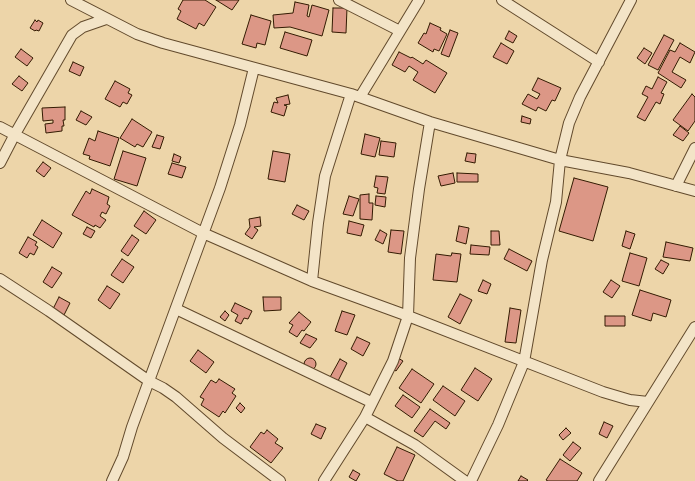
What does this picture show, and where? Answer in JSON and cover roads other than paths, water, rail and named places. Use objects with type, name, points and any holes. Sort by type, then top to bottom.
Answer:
[{"type":"street","points":[[71,0],[137,34],[163,43],[356,96],[430,122],[560,160],[629,173],[695,191]]},
{"type":"street","points":[[339,0],[400,31]]},
{"type":"street","points":[[312,281],[325,176],[356,96],[419,0]]},
{"type":"street","points":[[502,0],[599,62]]},
{"type":"street","points":[[471,481],[498,425],[524,362],[542,260],[556,202],[560,160],[569,123],[580,97],[632,0]]},
{"type":"street","points":[[0,163],[72,35],[83,27],[106,19]]},
{"type":"street","points":[[112,481],[123,457],[149,381],[220,188],[240,126],[254,68]]},
{"type":"street","points":[[324,481],[365,416],[393,361],[408,316],[410,258],[430,122]]},
{"type":"street","points":[[0,127],[203,233],[312,281],[408,316],[602,392],[630,400],[648,402]]},
{"type":"street","points":[[676,186],[695,148]]},
{"type":"street","points":[[0,279],[49,310],[149,381],[163,388],[223,438],[280,481]]},
{"type":"street","points":[[176,309],[371,402]]},
{"type":"street","points":[[599,481],[694,330]]},
{"type":"street","points":[[365,416],[415,445],[465,481]]}]
